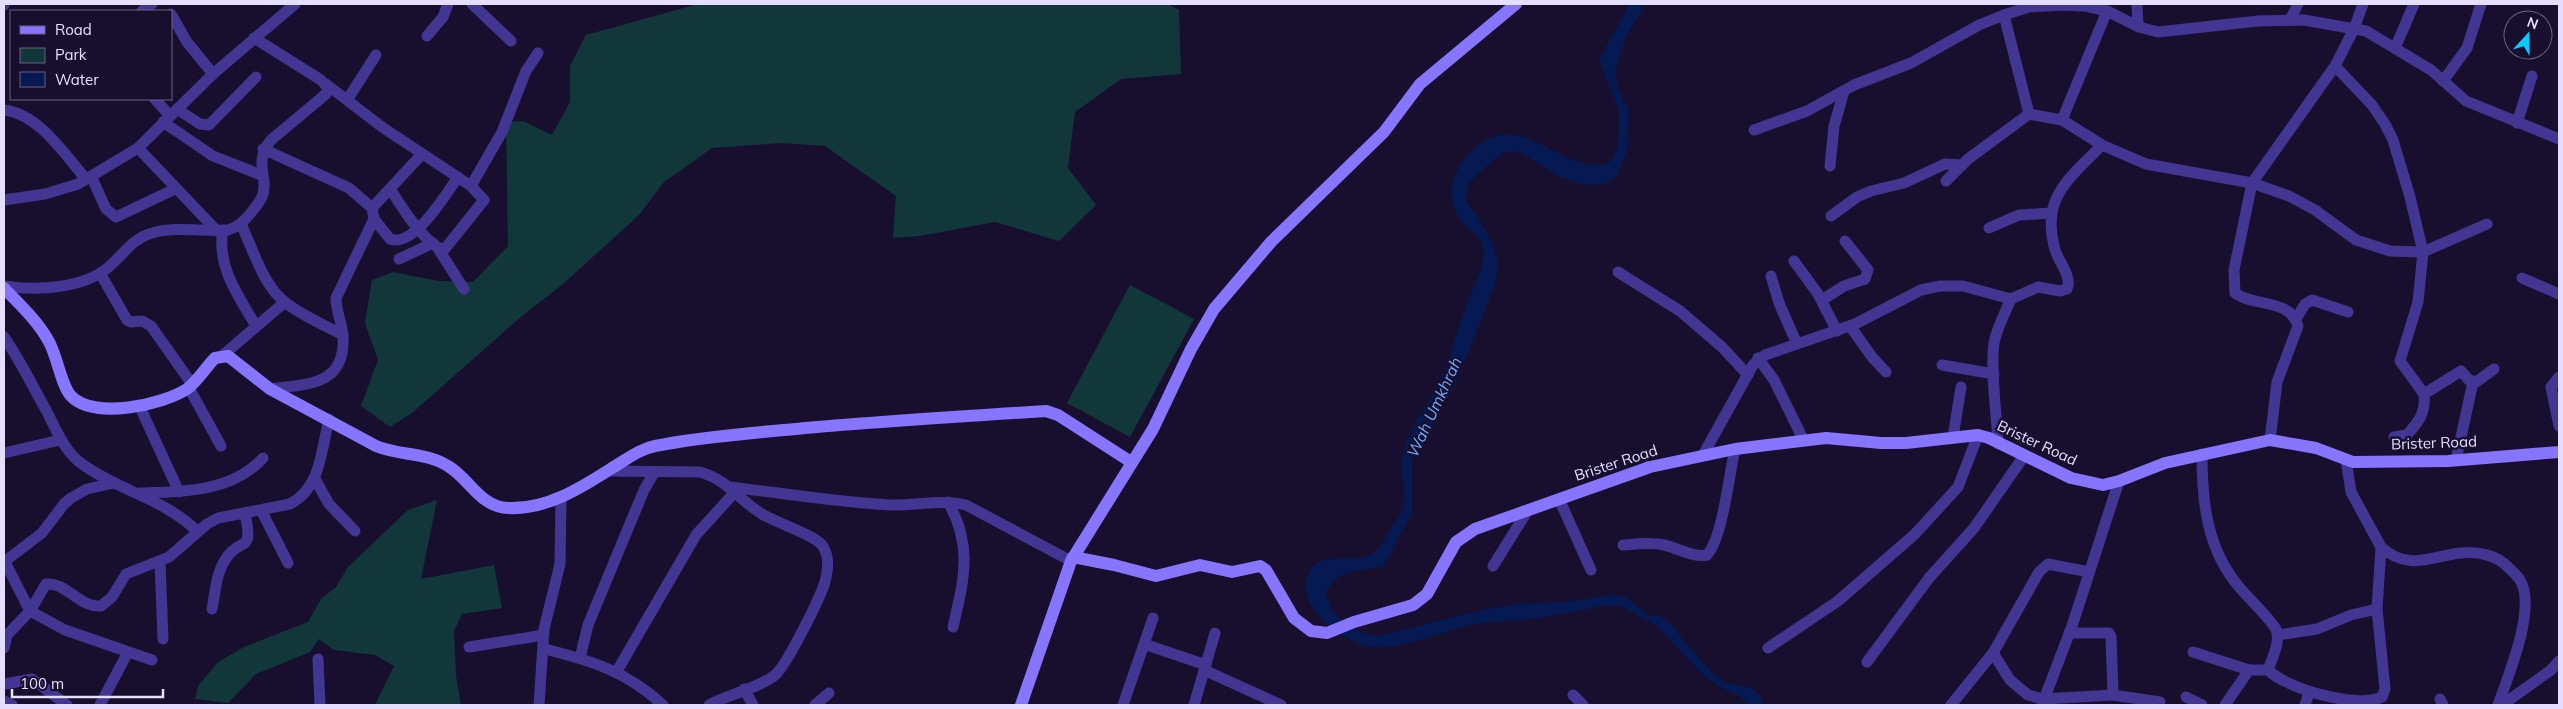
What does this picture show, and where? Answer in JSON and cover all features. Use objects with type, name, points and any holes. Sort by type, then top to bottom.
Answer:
[{"type":"street","points":[[428,36],[443,17],[448,4]]},
{"type":"street","points":[[472,4],[511,41]]},
{"type":"street","points":[[1021,705],[1072,559],[1153,429],[1204,324],[1233,285],[1271,242],[1366,152],[1384,132],[1420,84],[1516,4]]},
{"type":"street","points":[[2138,4],[2138,26]]},
{"type":"street","points":[[2290,20],[2298,4]]},
{"type":"street","points":[[2270,440],[2277,382],[2298,326],[2296,319],[2290,313],[2276,306],[2249,300],[2234,293],[2234,270],[2252,183],[2335,66],[2354,29],[2364,4]]},
{"type":"street","points":[[2395,48],[2414,4]]},
{"type":"street","points":[[2443,81],[2467,48],[2481,4]]},
{"type":"street","points":[[4,200],[46,194],[89,178],[138,148],[214,74],[292,5]]},
{"type":"street","points":[[1754,130],[1807,111],[1844,91],[1911,63],[1979,25],[2004,15],[2029,8],[2084,5],[2107,11],[2138,26],[2158,32],[2258,21],[2290,20],[2304,20],[2354,29],[2377,36],[2431,70],[2466,101],[2559,139]]},
{"type":"street","points":[[2062,120],[2107,11]]},
{"type":"street","points":[[172,15],[188,42],[214,74]]},
{"type":"street","points":[[2004,15],[2029,114]]},
{"type":"street","points":[[254,38],[326,84],[482,195],[484,200],[482,205],[448,247],[444,250],[435,245]]},
{"type":"street","points":[[471,186],[502,132],[526,71],[538,53]]},
{"type":"street","points":[[347,100],[376,55]]},
{"type":"street","points":[[2335,66],[2372,105],[2393,140],[2410,197],[2423,252],[2418,302],[2400,361],[2424,394],[2425,407],[2421,418],[2407,434],[2394,436]]},
{"type":"street","points":[[2518,123],[2532,76]]},
{"type":"street","points":[[170,116],[209,125],[256,77]]},
{"type":"street","points":[[4,287],[24,289],[77,282],[100,273],[113,264],[131,244],[151,233],[168,229],[220,231],[237,227],[263,196],[261,175],[263,149],[270,140],[326,94],[328,88],[326,84]]},
{"type":"street","points":[[1830,166],[1834,126],[1844,91]]},
{"type":"street","points":[[156,100],[170,116],[213,156],[261,175]]},
{"type":"street","points":[[4,110],[20,114],[40,127],[89,178],[106,209],[116,217],[175,189]]},
{"type":"street","points":[[1946,181],[1962,165],[2029,114],[2062,120],[2102,145],[2146,164],[2252,183],[2302,202],[2356,240],[2390,251],[2423,252],[2487,224]]},
{"type":"street","points":[[1704,455],[1758,358],[1850,326],[1921,290],[1940,286],[1963,286],[2011,299],[2038,287],[2060,291],[2067,289],[2069,285],[2054,248],[2052,213],[2064,186],[2102,145]]},
{"type":"street","points":[[138,148],[175,189],[220,231],[222,254],[230,279],[256,326]]},
{"type":"street","points":[[263,149],[349,188],[373,213],[387,236],[395,241],[420,228],[458,177]]},
{"type":"street","points":[[270,389],[316,383],[327,378],[335,370],[340,359],[343,335],[336,307],[336,298],[373,213],[422,154]]},
{"type":"street","points":[[1831,216],[1857,197],[1871,191],[1911,180],[1946,164],[1962,165]]},
{"type":"street","points":[[391,190],[435,245],[464,289]]},
{"type":"street","points":[[1989,228],[2019,215],[2052,213]]},
{"type":"street","points":[[241,224],[270,284],[285,302],[343,335]]},
{"type":"street","points":[[1822,300],[1838,289],[1865,279],[1868,276],[1868,270],[1845,241]]},
{"type":"street","points":[[399,259],[435,245]]},
{"type":"street","points":[[1794,261],[1822,300],[1837,330]]},
{"type":"street","points":[[1618,272],[1680,311],[1722,347],[1748,375]]},
{"type":"street","points":[[100,273],[126,320],[131,322],[142,320],[151,326],[190,386],[221,446]]},
{"type":"street","points":[[1770,276],[1779,303],[1797,344]]},
{"type":"street","points":[[2522,278],[2559,294]]},
{"type":"street","points":[[4,287],[48,339],[66,388],[71,396],[94,407],[110,409],[160,400],[190,386],[214,358],[222,356],[285,302]]},
{"type":"street","points":[[1998,444],[1994,343],[2011,299]]},
{"type":"street","points":[[2296,319],[2305,304],[2312,300],[2348,312]]},
{"type":"street","points":[[1850,326],[1872,357],[1886,372]]},
{"type":"street","points":[[5,342],[60,440],[82,464],[114,483],[178,514],[196,531]]},
{"type":"street","points":[[222,356],[234,360],[270,389],[389,452],[425,455],[448,466],[476,492],[497,507],[526,508],[560,498],[638,452],[653,446],[748,434],[923,418],[1046,411],[1058,415],[1132,462]]},
{"type":"street","points":[[1758,358],[1774,380],[1803,439]]},
{"type":"street","points":[[1942,366],[1994,374]]},
{"type":"street","points":[[2473,382],[2476,382],[2494,368]]},
{"type":"street","points":[[2424,394],[2461,371],[2473,382]]},
{"type":"street","points":[[2559,377],[2551,387],[2559,426]]},
{"type":"street","points":[[2456,460],[2473,382]]},
{"type":"street","points":[[1953,437],[1961,387]]},
{"type":"street","points":[[139,405],[179,492]]},
{"type":"street","points":[[4,648],[8,634],[30,611],[46,584],[53,584],[86,603],[101,606],[112,597],[126,574],[169,557],[196,531],[218,518],[290,504],[299,499],[316,482],[333,422]]},
{"type":"street","points":[[1768,648],[1838,601],[1915,534],[1958,487],[1978,435]]},
{"type":"street","name":"Brister Road","points":[[1072,559],[1114,565],[1156,576],[1200,565],[1232,572],[1260,566],[1266,570],[1294,618],[1303,627],[1319,633],[1327,633],[1354,622],[1413,606],[1428,594],[1456,542],[1475,529],[1650,467],[1735,449],[1803,439],[1826,438],[1898,443],[1978,435],[1989,438],[2071,478],[2102,485],[2119,482],[2165,463],[2270,440],[2316,448],[2346,460],[2456,460],[2559,452]]},
{"type":"street","points":[[4,454],[60,440]]},
{"type":"street","points":[[1623,545],[1647,543],[1664,545],[1697,556],[1707,555],[1712,550],[1719,527],[1735,449]]},
{"type":"street","points":[[2202,454],[2204,513],[2214,545],[2239,587],[2271,622],[2278,635],[2268,670]]},
{"type":"street","points":[[1867,662],[1929,578],[1974,528],[2024,456]]},
{"type":"street","points":[[136,493],[179,492],[232,480],[245,474],[263,458]]},
{"type":"street","points":[[2346,460],[2351,492],[2381,547],[2396,558],[2409,562],[2462,553],[2487,555],[2504,562],[2520,580],[2524,598],[2524,615],[2500,705]]},
{"type":"street","points":[[607,471],[700,472],[718,478],[745,503],[770,519],[813,537],[827,553],[828,565],[818,598],[780,670],[765,681],[709,705]]},
{"type":"street","points":[[580,658],[592,616],[640,498],[654,473]]},
{"type":"street","points":[[316,482],[324,496],[355,531]]},
{"type":"street","points":[[2043,702],[2069,633],[2119,482]]},
{"type":"street","points":[[114,483],[87,489],[71,498],[64,504],[42,533],[4,562],[30,611],[65,630],[152,660]]},
{"type":"street","points":[[732,489],[898,506],[948,502],[966,505],[1072,559]]},
{"type":"street","points":[[617,671],[696,536],[732,489]]},
{"type":"street","points":[[539,705],[547,613],[560,564],[560,498]]},
{"type":"street","points":[[1559,499],[1591,570]]},
{"type":"street","points":[[948,502],[960,525],[964,546],[962,586],[953,627]]},
{"type":"street","points":[[261,510],[288,563]]},
{"type":"street","points":[[1493,566],[1528,510]]},
{"type":"street","points":[[212,609],[218,577],[225,559],[247,541],[249,535],[245,513]]},
{"type":"street","points":[[2194,652],[2249,670],[2268,670],[2274,676],[2309,692],[2364,702],[2384,701],[2385,689],[2377,609],[2381,547]]},
{"type":"street","points":[[160,562],[164,639]]},
{"type":"street","points":[[1951,705],[1993,653],[2043,568],[2048,564],[2058,564],[2089,572]]},
{"type":"street","points":[[2278,635],[2317,629],[2351,615],[2377,609]]},
{"type":"street","points":[[1124,705],[1153,618]]},
{"type":"street","points":[[1194,705],[1215,633]]},
{"type":"street","points":[[2069,633],[2109,633],[2112,637],[2113,695]]},
{"type":"street","points":[[469,648],[544,635]]},
{"type":"street","points":[[1144,644],[1205,668],[1281,705]]},
{"type":"street","points":[[544,649],[580,658],[617,671],[634,681],[663,705]]},
{"type":"street","points":[[100,705],[128,652]]},
{"type":"street","points":[[1993,653],[2010,680],[2020,690],[2043,702],[2113,695],[2160,702]]},
{"type":"street","points":[[318,659],[320,705]]},
{"type":"street","points":[[2500,705],[2557,666]]},
{"type":"street","points":[[2225,705],[2249,670]]},
{"type":"street","points":[[4,684],[32,679],[67,705]]},
{"type":"street","points":[[744,690],[753,705]]},
{"type":"street","points":[[2305,705],[2309,692]]},
{"type":"street","points":[[815,705],[829,693]]},
{"type":"street","points":[[1572,695],[1583,705]]},
{"type":"street","points":[[2186,697],[2202,705]]},
{"type":"street","points":[[4,701],[12,705]]},
{"type":"green space","points":[[698,4],[1168,4],[1179,10],[1181,74],[1121,79],[1075,112],[1068,168],[1096,205],[1059,241],[995,222],[920,236],[893,238],[896,196],[825,146],[781,143],[712,148],[663,183],[639,215],[563,284],[522,316],[412,413],[390,427],[361,406],[378,360],[365,323],[372,280],[393,272],[438,281],[473,282],[508,246],[506,122],[523,121],[552,135],[570,102],[570,66],[586,35]]},
{"type":"green space","points":[[1130,285],[1194,319],[1130,437],[1067,403]]},
{"type":"green space","points":[[437,500],[421,579],[494,565],[502,608],[462,614],[454,631],[456,676],[461,705],[375,705],[394,666],[375,655],[334,650],[319,639],[310,652],[256,674],[228,703],[195,699],[198,686],[218,662],[244,647],[308,622],[321,599],[336,587],[348,567],[408,510]]},
{"type":"water","name":"Wah Umkhrah","points":[[1629,4],[1645,4],[1625,39],[1615,72],[1618,89],[1629,111],[1627,151],[1617,176],[1602,185],[1581,184],[1560,177],[1518,151],[1502,153],[1469,182],[1466,201],[1478,217],[1493,244],[1498,264],[1495,285],[1457,381],[1412,460],[1412,513],[1383,567],[1357,570],[1343,575],[1331,585],[1326,593],[1328,602],[1333,610],[1345,623],[1361,632],[1379,636],[1473,612],[1516,604],[1566,602],[1612,595],[1624,596],[1649,615],[1660,616],[1671,624],[1701,661],[1723,682],[1751,688],[1760,696],[1764,705],[1748,705],[1741,697],[1723,689],[1702,674],[1656,625],[1620,606],[1608,605],[1538,618],[1489,622],[1397,645],[1372,647],[1349,639],[1336,632],[1325,622],[1315,611],[1309,600],[1306,587],[1308,575],[1313,566],[1321,561],[1359,558],[1368,556],[1376,551],[1402,511],[1405,496],[1401,463],[1405,445],[1449,361],[1483,260],[1480,240],[1455,212],[1452,190],[1458,169],[1472,150],[1481,143],[1498,135],[1514,135],[1531,140],[1579,162],[1595,165],[1610,162],[1618,146],[1619,111],[1599,60]]}]
